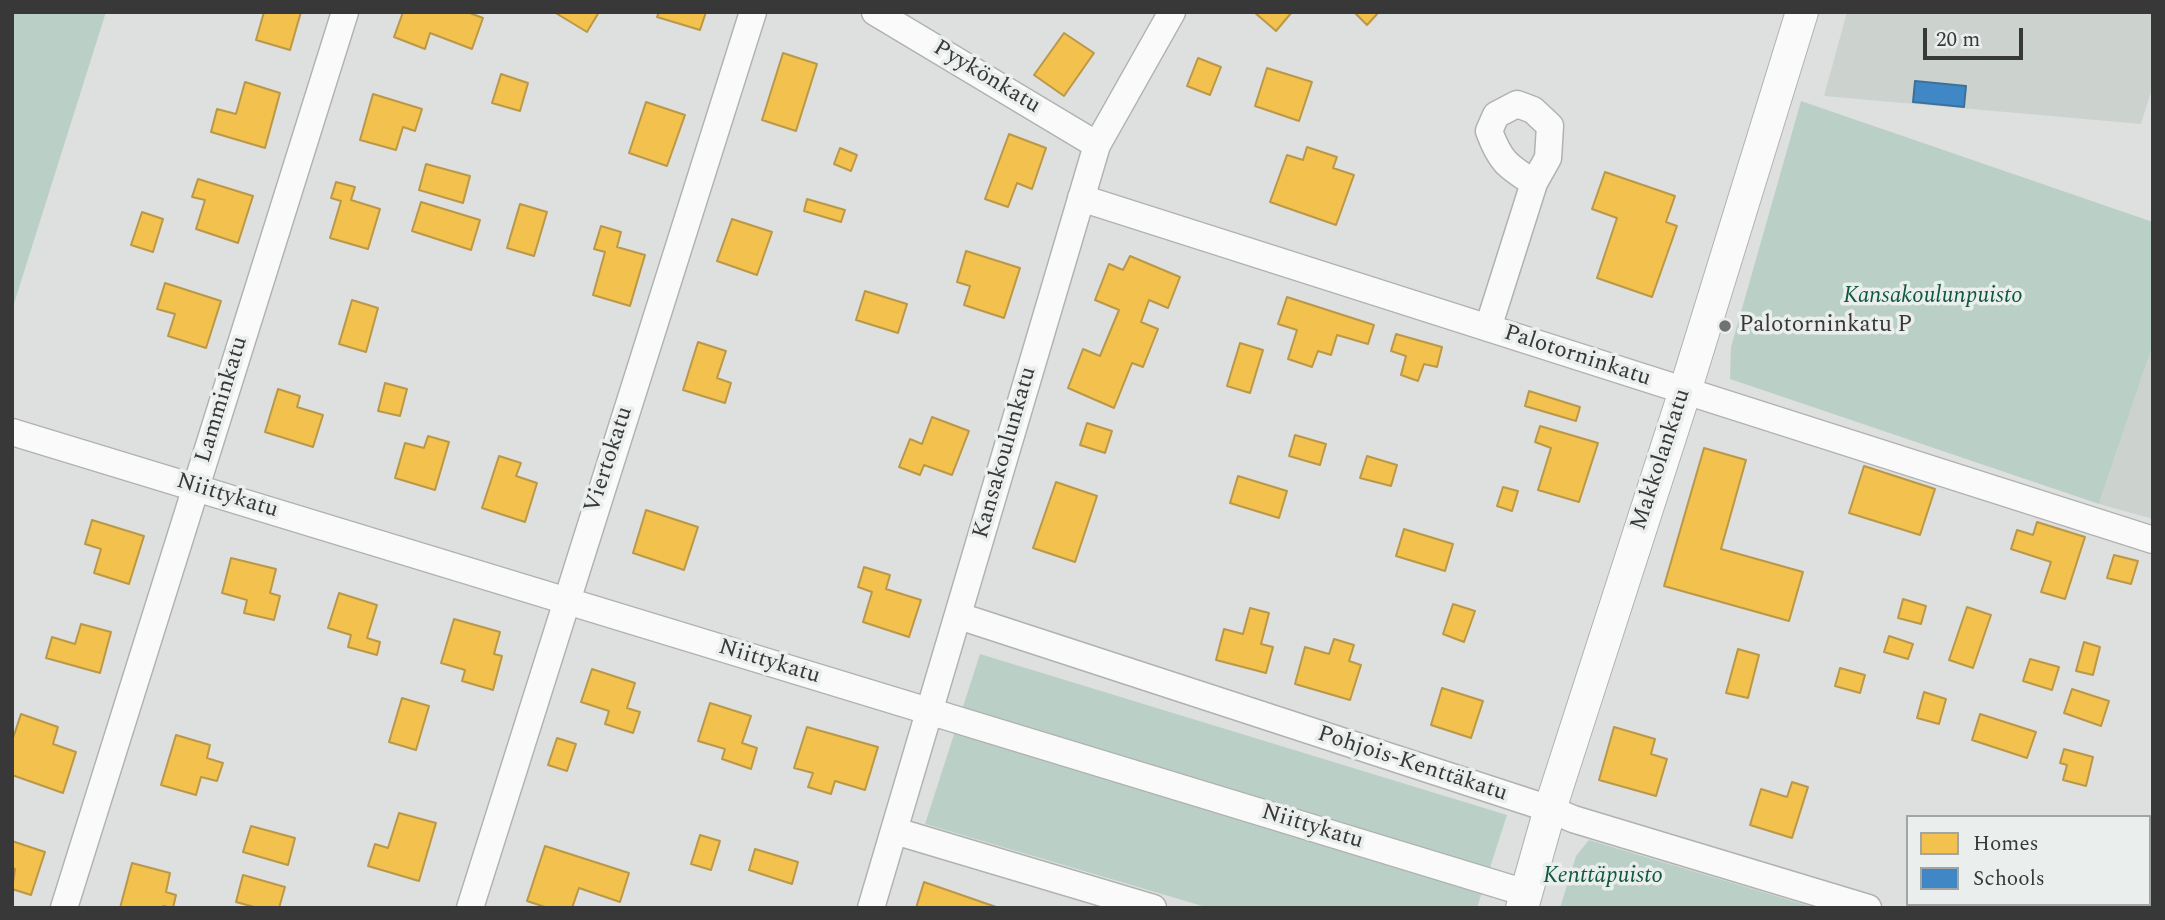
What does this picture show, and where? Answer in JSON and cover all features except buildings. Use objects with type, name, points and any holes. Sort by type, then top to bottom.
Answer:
[{"type":"street","name":"Lamminkatu","points":[[64,908],[345,12]]},
{"type":"street","name":"Viertokatu","points":[[470,908],[565,600],[753,12]]},
{"type":"street","name":"Pyykönkatu","points":[[875,12],[1097,145]]},
{"type":"street","name":"Kansakoulunkatu","points":[[871,908],[1097,145],[1172,12]]},
{"type":"street","name":"Makkolankatu","points":[[1524,901],[1550,809],[1685,391],[1802,12]]},
{"type":"street","points":[[1488,328],[1534,183]]},
{"type":"street","name":"Palotorninkatu","points":[[1081,198],[2153,540]]},
{"type":"street","name":"Niittykatu","points":[[12,432],[929,712],[1524,901]]},
{"type":"street","name":"Pohjois-Kenttäkatu","points":[[959,616],[1550,809],[1573,819],[1868,908]]},
{"type":"street","points":[[895,831],[1153,908]]},
{"type":"shaded area","points":[[1847,12],[2153,12],[2153,85],[2141,124],[1824,96]]},
{"type":"shaded area","points":[[2153,344],[2153,519],[2099,504]]},
{"type":"green space","points":[[12,12],[106,12],[12,310]]},
{"type":"green space","name":"Kansakoulunpuisto","points":[[1801,101],[2153,222],[2153,344],[2099,504],[1730,379],[1731,347]]},
{"type":"green space","points":[[980,654],[1507,815],[1477,908],[1209,908],[925,824]]},
{"type":"green space","name":"Kenttäpuisto","points":[[1589,840],[1816,908],[1560,908],[1576,856]]},
{"type":"place","name":"Palotorninkatu P","points":[[1725,326]]}]
